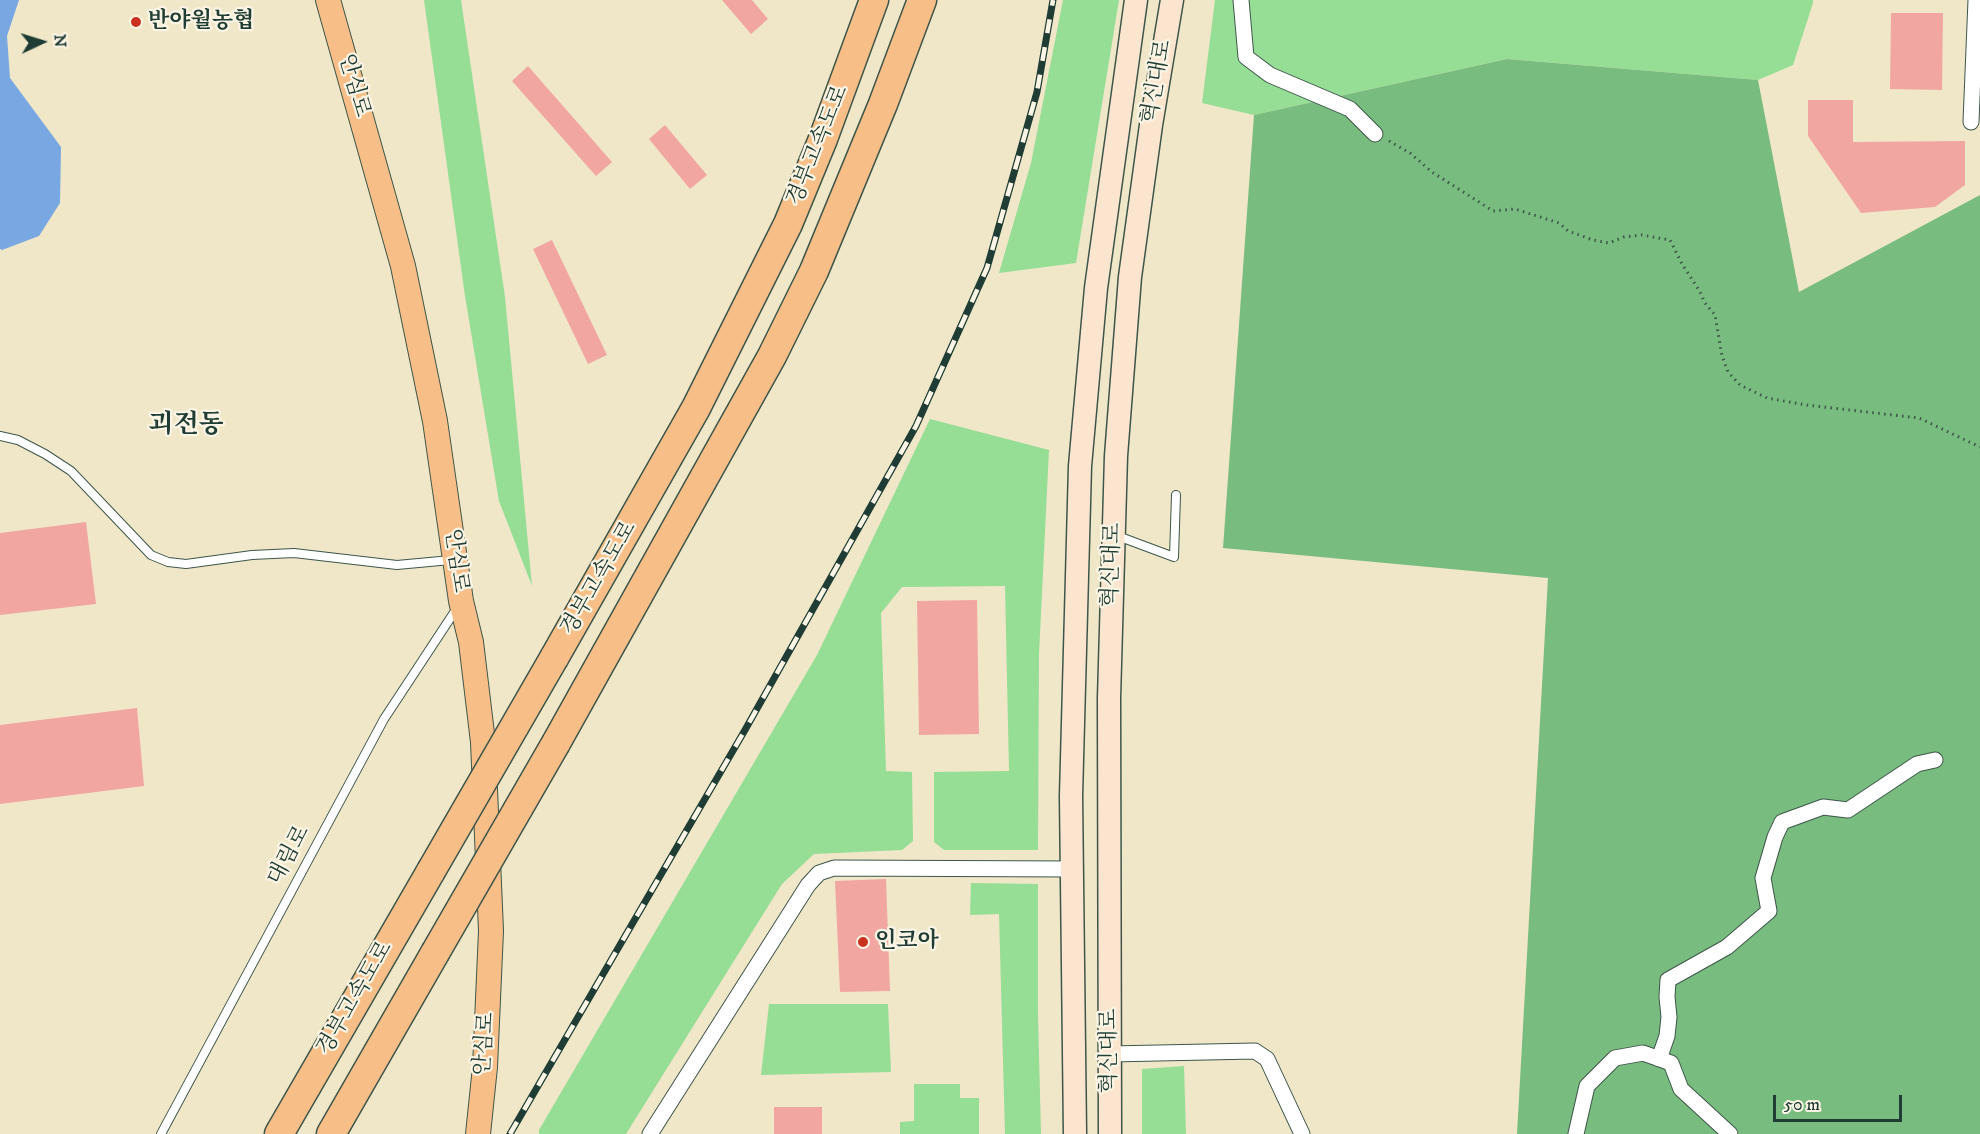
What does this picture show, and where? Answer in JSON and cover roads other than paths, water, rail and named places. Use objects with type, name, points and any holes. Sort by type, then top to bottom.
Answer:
[{"type":"highway","name":"경부고속도로","points":[[279,1134],[696,408],[788,224],[823,139],[874,0]]},
{"type":"highway","name":"경부고속도로","points":[[331,1134],[556,743],[772,356],[814,271],[879,115],[922,0]]},
{"type":"main road","name":"안심로","points":[[328,0],[403,266],[435,421],[461,601],[471,642],[483,742],[491,931],[486,1067],[478,1134]]},
{"type":"main road","points":[[1075,1134],[1071,796],[1080,466],[1096,288],[1136,0]]},
{"type":"main road","name":"혁신대로","points":[[1110,1134],[1109,698],[1116,456],[1130,277],[1151,125],[1172,0]]},
{"type":"street","points":[[1241,0],[1246,57],[1270,75],[1350,109],[1375,134]]},
{"type":"street","points":[[1971,122],[1976,0]]},
{"type":"street","points":[[1659,1059],[1667,1036],[1668,980],[1727,948],[1769,911],[1763,878],[1775,837],[1782,822],[1822,807],[1848,810],[1917,764],[1935,760]]},
{"type":"street","points":[[650,1134],[808,885],[819,873],[834,868],[1072,869]]},
{"type":"street","points":[[1110,1054],[1255,1051],[1267,1059],[1302,1134]]},
{"type":"street","points":[[1576,1134],[1587,1086],[1615,1058],[1643,1053],[1671,1063],[1681,1089],[1730,1134]]},
{"type":"lane","points":[[0,436],[18,440],[71,471],[151,555],[168,562],[186,564],[294,552],[397,565],[455,560]]},
{"type":"lane","points":[[1114,535],[1174,557],[1176,495]]},
{"type":"lane","name":"대림로","points":[[160,1134],[384,719],[461,601]]},
{"type":"water","points":[[0,0],[19,0],[7,36],[10,78],[61,147],[60,203],[39,236],[2,250],[0,249]]},
{"type":"railway","points":[[510,1134],[745,730],[916,426],[987,268],[1037,92],[1053,0]]},
{"type":"place","name":"반야월농협","points":[[136,22]]},
{"type":"place","name":"인코아","points":[[863,942]]},
{"type":"district","name":"괴전동","points":[[186,427]]}]
